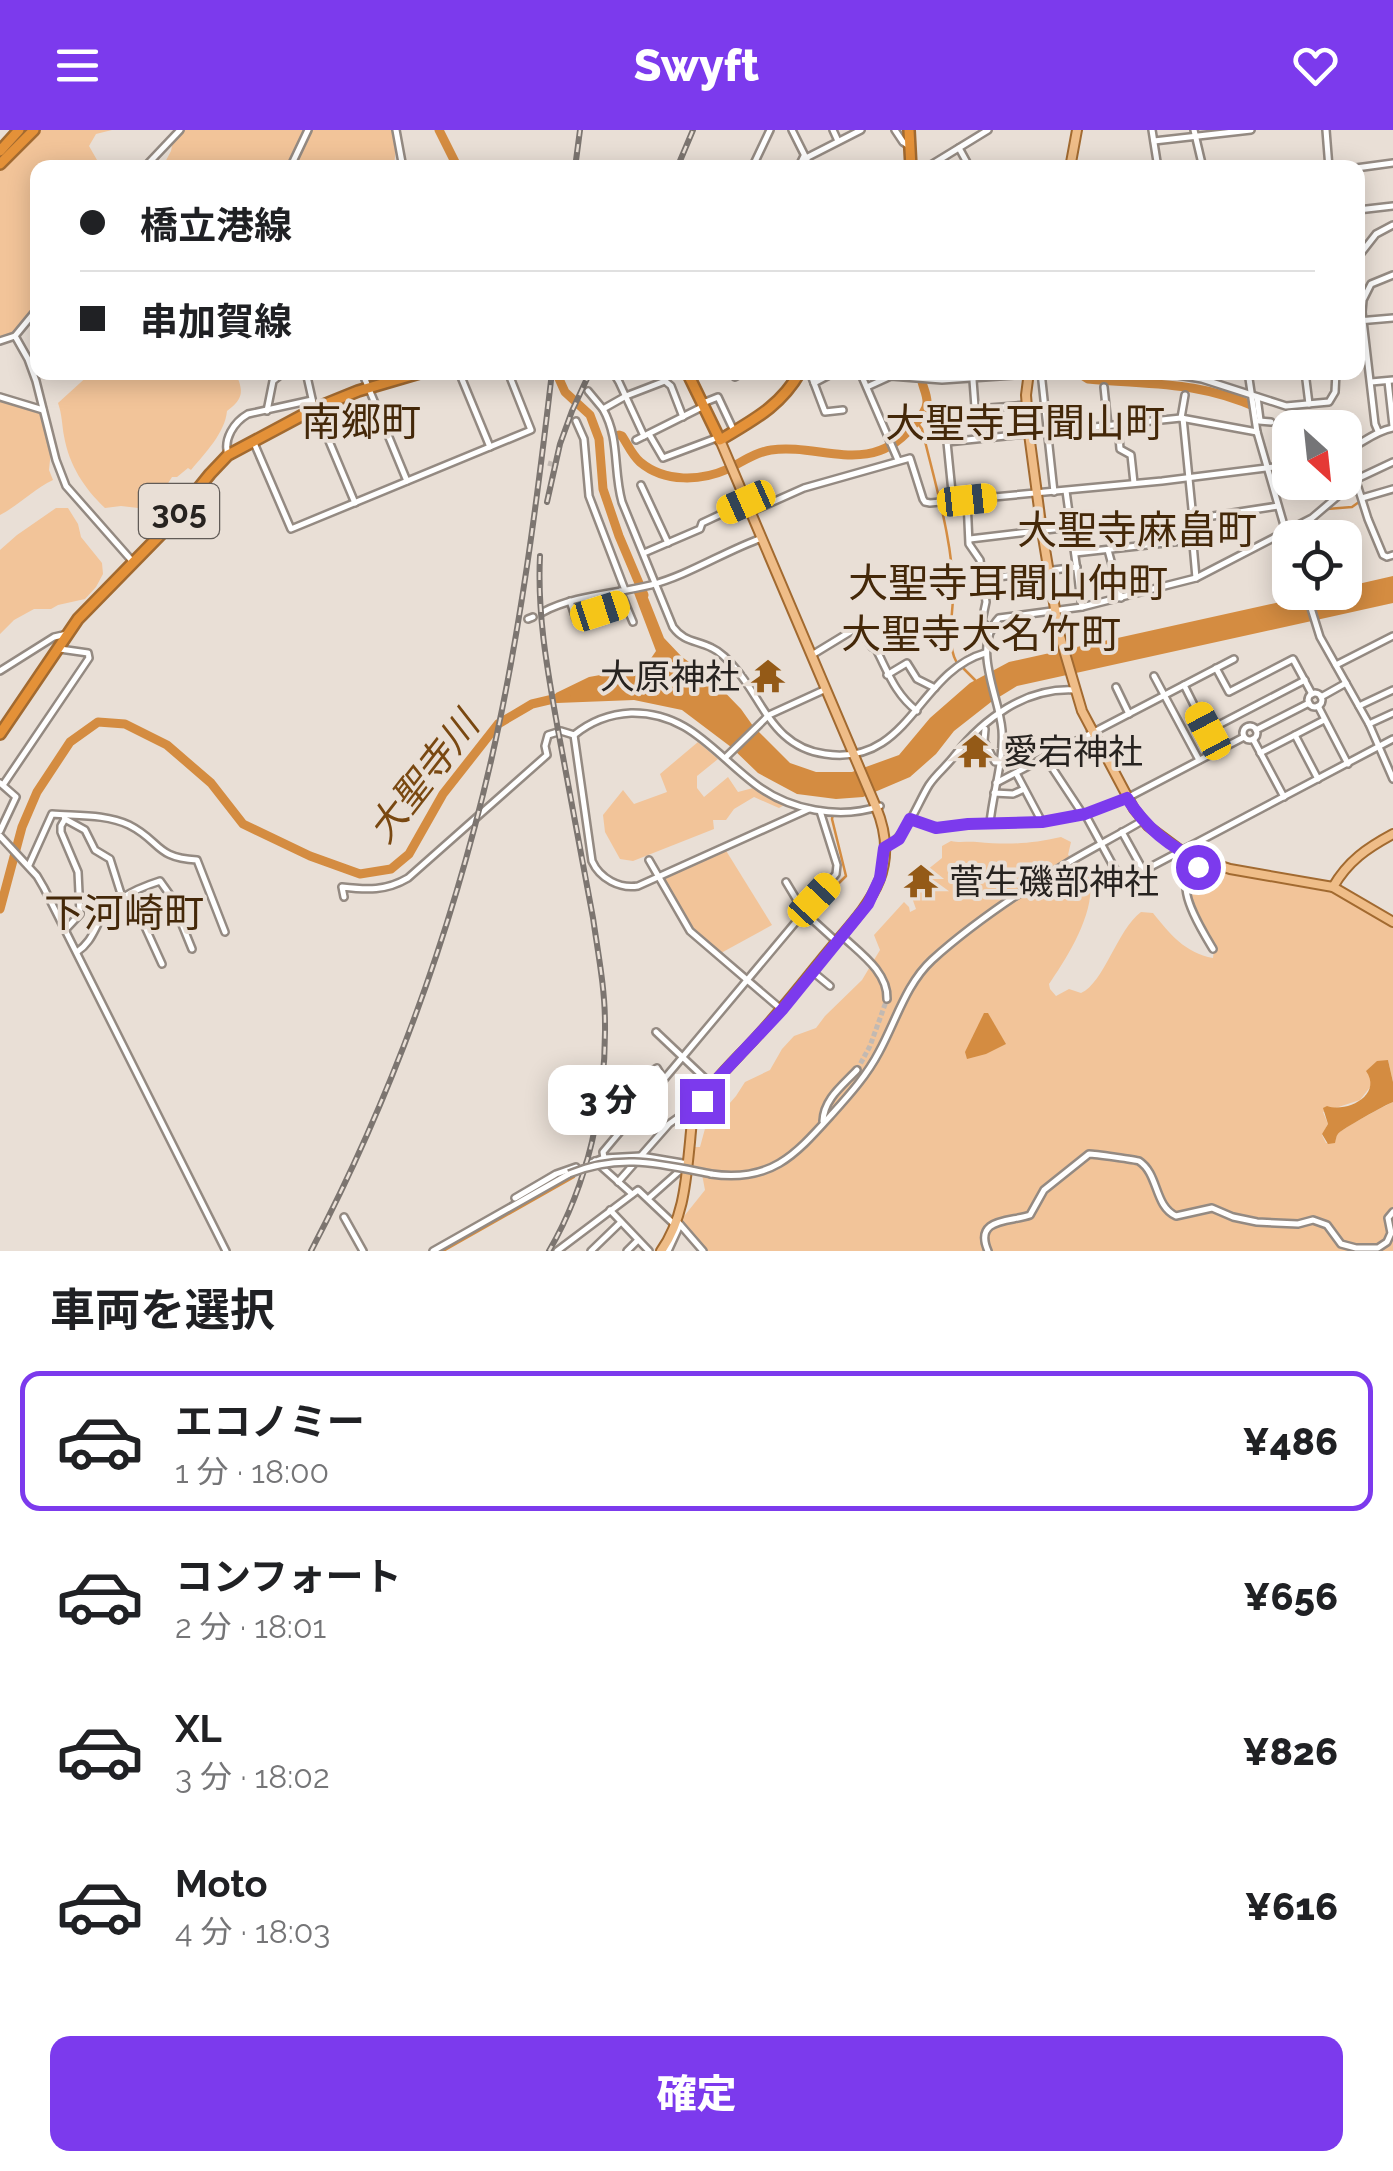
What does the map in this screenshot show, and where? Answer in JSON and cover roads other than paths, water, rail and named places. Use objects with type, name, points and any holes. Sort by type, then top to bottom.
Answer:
[{"type":"highway","points":[[0,151],[19,130]]},
{"type":"highway","points":[[0,164],[34,130]]},
{"type":"highway","points":[[909,130],[911,160]]},
{"type":"highway","name":"305","points":[[0,734],[66,634],[164,531],[228,455],[314,404],[398,380]]},
{"type":"highway","points":[[693,380],[719,438],[765,412],[798,380]]},
{"type":"main road","points":[[1071,160],[1077,130]]},
{"type":"main road","points":[[1028,380],[1029,434],[1060,635],[1074,688],[1092,733],[1142,821],[1180,851],[1202,861],[1333,887],[1393,922]]},
{"type":"main road","points":[[665,1251],[686,1188],[694,1115],[712,1085],[782,1010],[868,904],[882,872],[884,848],[884,828],[877,806],[719,438]]},
{"type":"main road","points":[[1333,887],[1361,853],[1393,834]]},
{"type":"street","points":[[152,160],[180,130]]},
{"type":"street","points":[[294,160],[308,130]]},
{"type":"street","points":[[396,130],[402,160]]},
{"type":"street","points":[[756,160],[770,130]]},
{"type":"street","points":[[792,130],[806,160]]},
{"type":"street","points":[[832,130],[838,142]]},
{"type":"street","points":[[803,160],[861,130]]},
{"type":"street","points":[[896,130],[910,147]]},
{"type":"street","points":[[939,160],[988,130]]},
{"type":"street","points":[[1152,130],[1157,160]]},
{"type":"street","points":[[1154,141],[1194,133],[1250,130]]},
{"type":"street","points":[[1326,130],[1328,160]]},
{"type":"street","points":[[1194,133],[1201,160]]},
{"type":"street","points":[[958,148],[965,160]]},
{"type":"street","points":[[1365,167],[1393,163]]},
{"type":"street","points":[[1365,209],[1393,206]]},
{"type":"street","points":[[1365,247],[1393,225]]},
{"type":"street","points":[[1365,295],[1369,286],[1393,275]]},
{"type":"street","points":[[0,341],[15,336],[30,318]]},
{"type":"street","points":[[1365,321],[1393,318]]},
{"type":"street","points":[[15,336],[30,366]]},
{"type":"street","points":[[1365,346],[1378,432]]},
{"type":"street","points":[[34,380],[66,486],[133,562]]},
{"type":"street","points":[[268,411],[274,380]]},
{"type":"street","points":[[308,380],[355,503]]},
{"type":"street","points":[[365,380],[406,481]]},
{"type":"street","points":[[462,380],[490,447]]},
{"type":"street","points":[[253,441],[291,529],[531,430],[511,380]]},
{"type":"street","points":[[617,380],[646,435],[663,458],[719,438]]},
{"type":"street","points":[[606,407],[657,380]]},
{"type":"street","points":[[667,380],[683,417]]},
{"type":"street","points":[[813,380],[825,412],[843,410]]},
{"type":"street","points":[[814,383],[820,380]]},
{"type":"street","points":[[864,380],[898,460]]},
{"type":"street","points":[[867,387],[880,380]]},
{"type":"street","points":[[972,380],[978,409],[1026,404]]},
{"type":"street","points":[[1042,380],[1054,492]]},
{"type":"street","points":[[1211,380],[1286,406],[1324,403],[1335,392],[1336,380]]},
{"type":"street","points":[[1250,380],[1257,432],[1282,520]]},
{"type":"street","points":[[1306,380],[1310,405]]},
{"type":"street","points":[[1362,443],[1393,427],[1390,380],[1372,382]]},
{"type":"street","points":[[1104,387],[1108,426]]},
{"type":"street","points":[[588,391],[606,407],[615,439],[619,492],[672,627],[683,638],[723,655],[785,736],[810,751],[835,756],[855,755],[878,746],[890,740],[958,665],[987,656]]},
{"type":"street","points":[[1184,395],[1182,418],[1196,578]]},
{"type":"street","points":[[0,396],[43,410]]},
{"type":"street","points":[[636,440],[718,397],[734,432]]},
{"type":"street","points":[[228,455],[227,441],[239,419],[248,414],[314,404]]},
{"type":"street","points":[[989,408],[992,438]]},
{"type":"street","points":[[952,502],[947,442],[1182,418],[1257,432]]},
{"type":"street","points":[[1258,420],[1271,422]]},
{"type":"street","points":[[576,422],[584,439],[589,496],[633,622]]},
{"type":"street","points":[[1118,424],[1120,449],[1131,455],[1134,484]]},
{"type":"street","points":[[643,554],[700,529],[702,522],[911,458],[922,499],[930,503],[1272,469]]},
{"type":"street","points":[[1362,478],[1393,462]]},
{"type":"street","points":[[641,484],[668,542]]},
{"type":"street","points":[[1393,489],[1362,498],[1383,555],[1393,555]]},
{"type":"street","points":[[1066,491],[1082,608]]},
{"type":"street","points":[[967,500],[969,544],[980,560],[986,605],[982,621],[991,630]]},
{"type":"street","points":[[1308,520],[1333,500]]},
{"type":"street","points":[[1193,520],[1278,506]]},
{"type":"street","points":[[970,539],[1071,527]]},
{"type":"street","points":[[543,612],[556,605],[654,584],[762,538]]},
{"type":"street","points":[[990,823],[1002,731],[987,656],[991,630],[999,618],[1082,608],[1196,578],[1272,538]]},
{"type":"street","points":[[1075,553],[1192,540]]},
{"type":"street","points":[[1108,550],[1121,598]]},
{"type":"street","points":[[982,579],[1077,567]]},
{"type":"street","points":[[570,602],[576,618],[625,603]]},
{"type":"street","points":[[1312,610],[1318,631],[1380,746],[1393,779]]},
{"type":"street","points":[[812,654],[858,627],[876,649],[887,675],[917,711]]},
{"type":"street","points":[[0,671],[54,637],[66,634]]},
{"type":"street","points":[[1336,665],[1393,636]]},
{"type":"street","points":[[58,648],[88,652],[89,658],[2,784],[16,796],[0,834],[38,876],[226,1251]]},
{"type":"street","points":[[996,782],[1234,659]]},
{"type":"street","points":[[1216,668],[1229,692],[1294,659],[1312,694]]},
{"type":"street","points":[[887,675],[906,663],[916,679],[934,688]]},
{"type":"street","points":[[1154,676],[1199,760]]},
{"type":"street","points":[[1184,685],[1208,731],[1305,680]]},
{"type":"street","points":[[1321,697],[1346,683]]},
{"type":"street","points":[[1116,687],[1129,714]]},
{"type":"street","points":[[884,848],[899,839],[930,782],[998,710],[1039,695],[1074,688]]},
{"type":"street","points":[[725,758],[767,717],[826,689]]},
{"type":"street","points":[[1359,706],[1393,690]]},
{"type":"street","points":[[1318,706],[1312,706],[1308,697],[1321,697]]},
{"type":"street","points":[[1318,706],[1321,697]]},
{"type":"street","points":[[1256,730],[1309,703]]},
{"type":"street","points":[[1318,706],[1348,764]]},
{"type":"street","points":[[574,735],[604,718],[648,713],[684,725],[756,785],[793,804],[820,811],[858,811],[877,806]]},
{"type":"street","points":[[1368,724],[1393,713]]},
{"type":"street","points":[[1240,714],[1247,728]]},
{"type":"street","points":[[1260,752],[1324,720]]},
{"type":"street","points":[[1247,728],[1256,730]]},
{"type":"street","points":[[1244,737],[1247,728]]},
{"type":"street","points":[[976,730],[985,731],[984,741],[995,762],[1000,762]]},
{"type":"street","points":[[1253,739],[1256,730]]},
{"type":"street","points":[[344,897],[342,887],[377,890],[408,878],[547,755],[548,735],[566,731],[574,735]]},
{"type":"street","points":[[1295,734],[1318,779]]},
{"type":"street","points":[[574,735],[595,868],[618,885],[634,888],[808,809]]},
{"type":"street","points":[[910,819],[936,828],[1042,822],[1084,814],[1127,798],[1244,737]]},
{"type":"street","points":[[1244,737],[1253,739]]},
{"type":"street","points":[[1253,739],[1284,798]]},
{"type":"street","points":[[1044,757],[1084,814],[1122,882],[1393,740]]},
{"type":"street","points":[[1016,773],[1042,822]]},
{"type":"street","points":[[994,793],[1013,794],[1024,788]]},
{"type":"street","points":[[604,1158],[604,1149],[833,878],[837,869],[820,811]]},
{"type":"street","points":[[29,867],[52,814],[112,819],[146,836],[165,854],[197,860],[226,932]]},
{"type":"street","points":[[64,817],[86,830],[95,850],[110,859],[124,897],[136,907],[162,964]]},
{"type":"street","points":[[64,817],[61,832],[80,882],[80,914],[66,929]]},
{"type":"street","points":[[433,1251],[569,1174],[592,1166],[630,1161],[742,1176],[772,1168],[798,1151],[871,1066],[925,967],[994,912],[1067,863],[1142,821]]},
{"type":"street","points":[[1122,832],[1143,870]]},
{"type":"street","points":[[649,860],[690,931],[782,1010]]},
{"type":"street","points":[[1202,861],[1189,878],[1186,893],[1212,949]]},
{"type":"street","points":[[77,952],[90,941],[100,919],[124,897],[160,881],[170,894],[192,949]]},
{"type":"street","points":[[786,882],[804,912],[878,972],[887,987],[888,999]]},
{"type":"street","points":[[813,972],[830,986]]},
{"type":"street","points":[[618,1182],[669,1124],[712,1085],[656,1032]]},
{"type":"street","points":[[642,1103],[632,1083],[658,1068],[663,1078]]},
{"type":"street","points":[[823,1124],[830,1098],[856,1070]]},
{"type":"street","points":[[988,1251],[984,1242],[991,1226],[1030,1214],[1044,1190],[1089,1154],[1132,1158],[1142,1164],[1165,1208],[1176,1216],[1212,1208],[1252,1221],[1298,1224],[1313,1220],[1327,1225],[1340,1244],[1378,1248],[1391,1233],[1388,1218],[1393,1212]]},
{"type":"street","points":[[632,1194],[591,1162],[642,1156],[688,1164]]},
{"type":"street","points":[[649,1198],[688,1164]]},
{"type":"street","points":[[514,1198],[556,1174],[576,1168]]},
{"type":"street","points":[[557,1251],[640,1190],[703,1251]]},
{"type":"street","points":[[610,1210],[649,1251]]},
{"type":"street","points":[[344,1217],[363,1251]]},
{"type":"street","points":[[591,1251],[621,1222]]},
{"type":"street","points":[[627,1251],[638,1240]]},
{"type":"waterway","points":[[439,130],[454,160]]},
{"type":"waterway","points":[[560,380],[565,392],[590,415],[599,439],[603,489],[644,595]]},
{"type":"waterway","points":[[619,435],[650,469],[683,478],[717,473],[771,450],[861,455],[895,443],[924,413],[927,402],[922,380]]},
{"type":"waterway","points":[[1101,380],[1195,389],[1258,408]]},
{"type":"waterway","points":[[916,421],[922,429],[947,536],[953,579],[951,639],[956,661]]},
{"type":"waterway","points":[[1327,509],[1352,507],[1359,502]]},
{"type":"waterway","points":[[962,667],[975,680]]},
{"type":"waterway","name":"大聖寺川","points":[[0,909],[22,827],[37,792],[70,742],[98,722],[125,724],[167,745],[211,783],[243,824],[310,856],[360,874],[391,869],[409,854],[443,794],[498,724],[532,704],[566,696]]},
{"type":"waterway","points":[[811,911],[846,876],[833,814]]},
{"type":"waterway","points":[[686,1057],[804,917]]},
{"type":"waterway","points":[[657,1091],[682,1062]]},
{"type":"waterway","points":[[443,1251],[574,1177]]},
{"type":"tunnel","points":[[548,463],[558,466]]},
{"type":"tunnel","points":[[857,1070],[887,999]]},
{"type":"railway","points":[[576,160],[580,130]]},
{"type":"railway","points":[[680,160],[693,130]]},
{"type":"railway","points":[[311,1251],[393,1073],[458,887],[491,761],[519,616],[551,380]]},
{"type":"railway","points":[[547,502],[560,444],[586,380]]},
{"type":"railway","points":[[540,556],[547,666],[593,918],[605,1024],[602,1083],[592,1142],[574,1198],[549,1251]]},
{"type":"place","name":"大原神社","points":[[768,676]]},
{"type":"place","name":"愛宕神社","points":[[975,751]]},
{"type":"place","name":"菅生磯部神社","points":[[921,881]]},
{"type":"district","name":"南郷町","points":[[361,421]]},
{"type":"district","name":"大聖寺耳聞山町","points":[[1025,422]]},
{"type":"district","name":"大聖寺麻畠町","points":[[1137,529]]},
{"type":"district","name":"大聖寺耳聞山仲町","points":[[1008,582]]},
{"type":"district","name":"大聖寺大名竹町","points":[[981,633]]},
{"type":"district","name":"下河崎町","points":[[124,912]]}]
